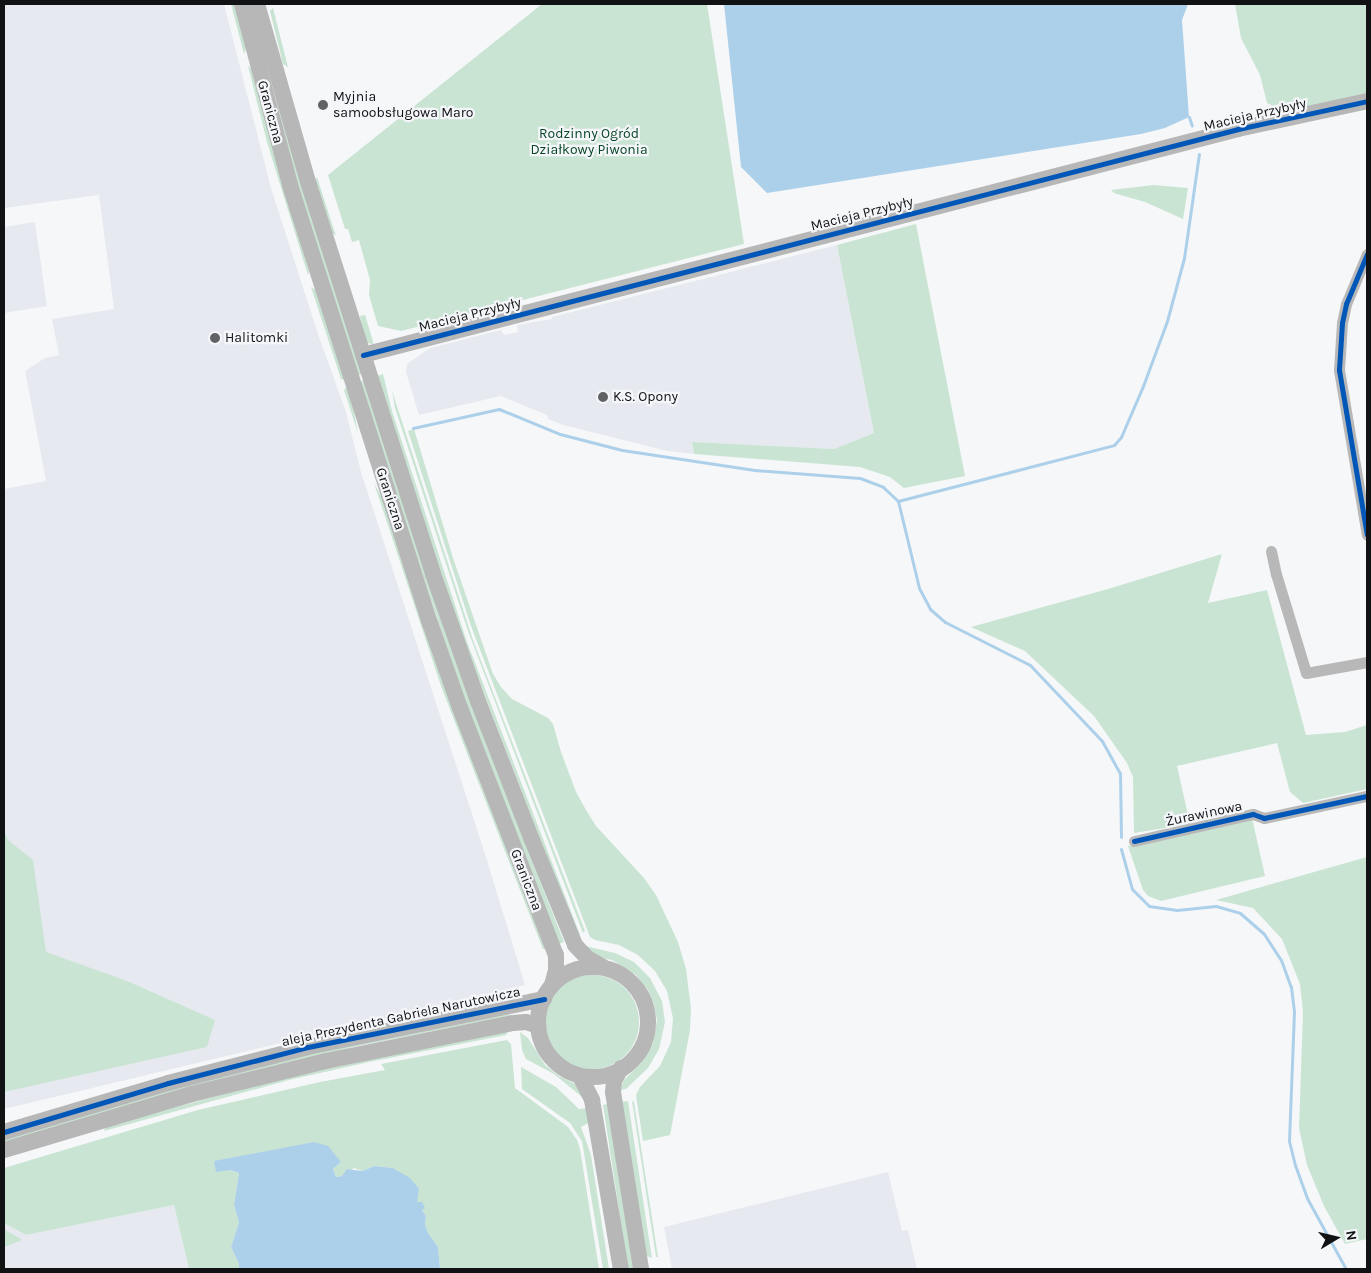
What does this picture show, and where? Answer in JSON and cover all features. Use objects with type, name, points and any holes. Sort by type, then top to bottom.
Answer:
[{"type":"main road","name":"Graniczna","points":[[242,4],[290,184],[430,623],[460,708],[556,955],[556,970],[548,992]]},
{"type":"main road","name":"Graniczna","points":[[256,4],[284,104],[448,620],[528,831],[578,949],[587,958],[603,967]]},
{"type":"main road","name":"Macieja Przybyły","points":[[364,355],[1238,129],[1367,101]]},
{"type":"main road","points":[[621,1068],[602,1076],[580,1076],[562,1068],[547,1053],[538,1026],[538,1016],[548,992],[563,975],[576,970],[603,967],[626,977],[640,994],[646,1007],[648,1018],[644,1039],[639,1051],[621,1068],[614,1081],[613,1092],[640,1269]]},
{"type":"main road","name":"aleja Prezydenta Gabriela Narutowicza","points":[[4,1132],[168,1082],[308,1046],[548,992]]},
{"type":"main road","name":"aleja Prezydenta Gabriela Narutowicza","points":[[4,1150],[173,1099],[326,1061],[517,1022],[538,1026]]},
{"type":"main road","points":[[580,1076],[592,1100],[621,1269]]},
{"type":"street","points":[[1367,254],[1346,304],[1342,323],[1339,370],[1367,535]]},
{"type":"street","points":[[1271,551],[1276,574],[1306,673],[1367,662]]},
{"type":"street","name":"Żurawinowa","points":[[1134,840],[1253,814],[1264,818],[1367,796]]},
{"type":"shaded area","points":[[4,4],[224,4],[271,188],[318,334],[346,412],[361,472],[486,857],[525,985],[4,1109],[4,489],[46,481],[25,371],[45,358],[59,355],[52,319],[114,309],[99,195],[4,208]]},
{"type":"shaded area","points":[[35,222],[47,306],[4,313],[4,227]]},
{"type":"shaded area","points":[[837,245],[874,433],[834,449],[692,442],[694,454],[667,451],[563,425],[548,419],[547,415],[501,396],[419,415],[406,372],[407,364],[430,348],[501,330],[504,335],[518,332],[517,325],[552,319],[552,317]]},
{"type":"shaded area","points":[[888,1172],[902,1231],[908,1230],[917,1269],[672,1269],[664,1227]]},
{"type":"shaded area","points":[[174,1205],[189,1269],[4,1269],[4,1223],[26,1235]]},
{"type":"green space","points":[[231,4],[235,4],[246,49],[244,54]]},
{"type":"green space","name":"Rodzinny Ogród Działkowy Piwonia","points":[[542,4],[707,4],[744,244],[401,331],[378,326],[369,295],[370,280],[359,240],[352,242],[348,229],[345,229],[328,175]]},
{"type":"green space","points":[[1235,4],[1367,4],[1367,93],[1285,112],[1267,103],[1260,75],[1241,38]]},
{"type":"green space","points":[[273,8],[288,67],[283,64],[270,11]]},
{"type":"green space","points":[[248,66],[251,68],[309,272],[308,275],[267,142]]},
{"type":"green space","points":[[270,77],[362,374],[357,376],[300,195]]},
{"type":"green space","points":[[317,177],[336,235],[331,233],[315,180]]},
{"type":"green space","points":[[1154,185],[1188,188],[1183,219],[1145,202],[1114,193],[1111,190]]},
{"type":"green space","points":[[916,224],[965,476],[904,488],[890,477],[860,467],[694,454],[692,442],[834,449],[874,433],[837,245]]},
{"type":"green space","points":[[311,287],[317,291],[345,380],[341,379]]},
{"type":"green space","points":[[365,315],[374,345],[368,343],[364,337],[360,316]]},
{"type":"green space","points":[[383,374],[392,411],[467,642],[580,935],[577,936],[454,615],[377,376]]},
{"type":"green space","points":[[364,380],[529,853],[564,942],[559,944],[460,688],[359,382]]},
{"type":"green space","points":[[347,386],[353,407],[358,433],[344,390]]},
{"type":"green space","points":[[392,391],[473,640],[585,931],[583,933],[468,631],[395,408]]},
{"type":"green space","points":[[414,429],[453,558],[493,674],[512,699],[548,718],[553,724],[576,792],[586,810],[596,826],[644,878],[656,895],[678,942],[686,969],[691,1009],[690,1030],[670,1135],[643,1141],[636,1095],[640,1087],[660,1066],[671,1042],[673,1018],[667,991],[655,971],[638,955],[619,945],[595,940],[590,937],[471,626],[408,431]]},
{"type":"green space","points":[[374,483],[382,498],[547,949],[543,949],[441,686]]},
{"type":"green space","points":[[1222,554],[1208,603],[1267,590],[1306,735],[1345,732],[1367,725],[1367,789],[1303,803],[1290,792],[1277,743],[1177,766],[1190,824],[1134,833],[1133,777],[1127,763],[1094,716],[1025,651],[971,627],[1108,589]]},
{"type":"green space","points":[[1252,818],[1265,876],[1161,901],[1148,896],[1143,890],[1128,846]]},
{"type":"green space","points":[[4,831],[8,840],[33,860],[46,952],[127,981],[215,1020],[207,1047],[4,1092]]},
{"type":"green space","points":[[1367,857],[1367,1239],[1345,1244],[1324,1206],[1307,1165],[1299,1128],[1303,1012],[1300,984],[1282,939],[1253,908],[1216,900]]},
{"type":"green space","points":[[585,946],[615,953],[634,962],[650,978],[662,1001],[665,1022],[659,1049],[648,1068],[626,1089],[620,1090],[624,1080],[641,1063],[653,1043],[657,1020],[654,1004],[648,990],[636,975],[612,960],[594,957]]},
{"type":"green space","points":[[592,975],[610,979],[625,989],[635,1004],[639,1022],[635,1040],[625,1055],[610,1065],[592,1069],[574,1065],[559,1055],[549,1040],[545,1022],[549,1004],[559,989],[574,979]]},
{"type":"green space","points":[[509,1012],[509,1016],[353,1047],[4,1143],[4,1139],[130,1100],[320,1051]]},
{"type":"green space","points":[[509,1030],[506,1035],[289,1080],[104,1131],[106,1126],[284,1078]]},
{"type":"green space","points":[[520,1032],[528,1038],[545,1065],[559,1076],[576,1084],[582,1097],[554,1074],[526,1059],[522,1050]]},
{"type":"green space","points":[[507,1040],[511,1044],[515,1088],[568,1127],[577,1140],[599,1269],[440,1269],[438,1247],[428,1233],[425,1224],[426,1216],[399,1172],[393,1168],[375,1166],[362,1171],[354,1168],[342,1176],[336,1177],[333,1169],[341,1162],[230,1170],[239,1173],[234,1205],[239,1222],[231,1247],[239,1264],[239,1269],[189,1269],[174,1205],[26,1235],[4,1223],[4,1168],[198,1110],[320,1082],[385,1070],[381,1064]]},
{"type":"green space","points":[[521,1067],[556,1087],[579,1109],[588,1108],[590,1122],[581,1127],[591,1155],[609,1269],[603,1269],[582,1141],[570,1123],[522,1089]]},
{"type":"green space","points":[[628,1101],[652,1258],[645,1255],[621,1102]]},
{"type":"green space","points":[[632,1101],[634,1102],[658,1257],[656,1257]]},
{"type":"green space","points":[[608,1104],[634,1269],[628,1269],[603,1105]]},
{"type":"green space","points":[[4,1229],[22,1240],[4,1247]]},
{"type":"water","points":[[724,4],[1188,4],[1182,20],[1189,117],[1165,128],[1141,134],[767,193],[741,167]]},
{"type":"water","points":[[314,1142],[328,1146],[341,1162],[333,1169],[336,1177],[342,1176],[347,1169],[362,1171],[375,1166],[393,1168],[410,1178],[419,1189],[417,1202],[422,1202],[425,1208],[422,1210],[426,1216],[425,1224],[428,1233],[438,1247],[440,1269],[239,1269],[239,1264],[231,1247],[239,1222],[234,1205],[239,1173],[230,1170],[216,1172],[214,1161]]},
{"type":"waterway","points":[[1189,117],[1192,126]]},
{"type":"waterway","points":[[898,501],[1114,445],[1121,437],[1143,386],[1167,321],[1184,258],[1199,154]]},
{"type":"waterway","points":[[413,428],[499,409],[560,434],[622,450],[754,470],[860,478],[883,487],[898,501],[919,588],[930,609],[945,622],[1030,665],[1102,741],[1120,773],[1121,837]]},
{"type":"waterway","points":[[1121,849],[1132,889],[1149,906],[1177,910],[1216,906],[1240,913],[1264,934],[1281,960],[1291,987],[1294,1011],[1289,1141],[1295,1165],[1308,1200],[1346,1269]]},
{"type":"cycle path","points":[[363,355],[1238,129],[1367,101]]},
{"type":"cycle path","points":[[1367,254],[1346,304],[1342,323],[1339,370],[1367,535]]},
{"type":"cycle path","points":[[1134,841],[1253,814],[1264,818],[1367,796]]},
{"type":"cycle path","points":[[4,1132],[168,1083],[308,1047],[544,999]]},
{"type":"place","name":"Myjnia samoobsługowa Maro","points":[[323,105]]},
{"type":"place","name":"Halitomki","points":[[215,338]]},
{"type":"place","name":"K.S. Opony","points":[[603,397]]}]
